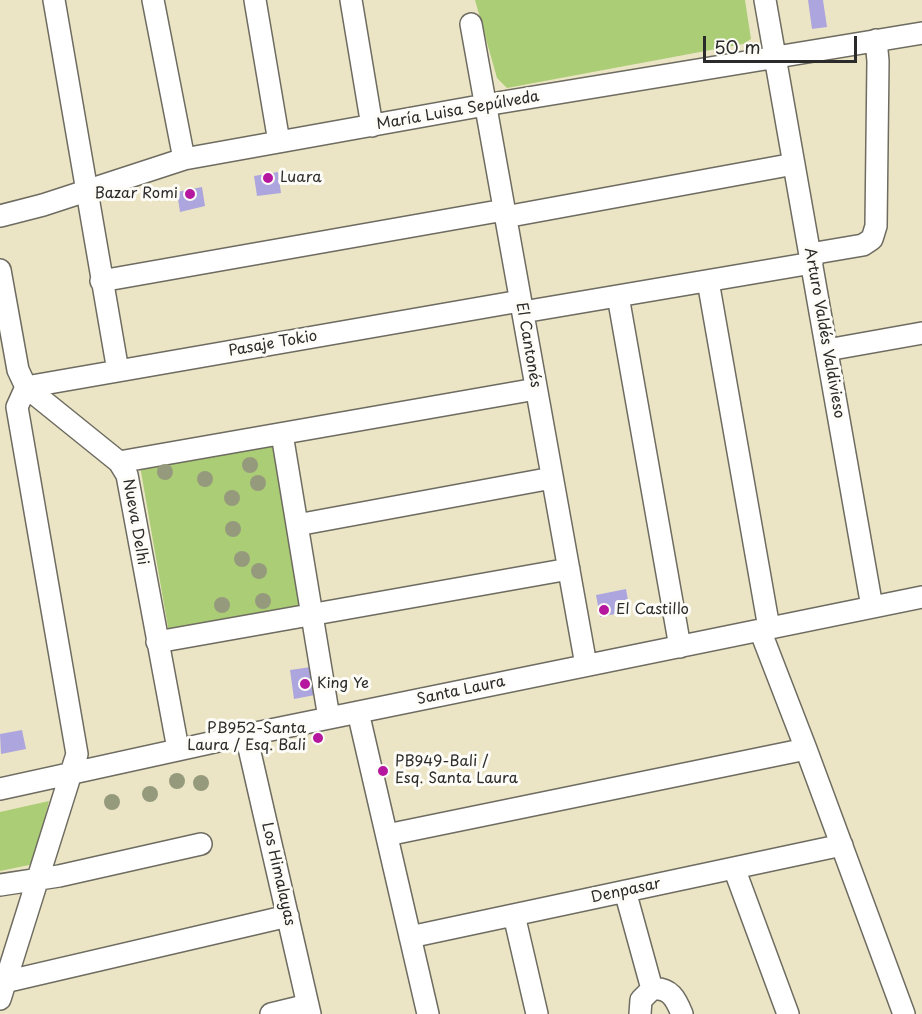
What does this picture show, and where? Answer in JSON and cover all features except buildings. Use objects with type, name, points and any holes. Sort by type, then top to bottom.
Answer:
[{"type":"street","points":[[54,0],[118,371]]},
{"type":"street","points":[[153,0],[184,159]]},
{"type":"street","points":[[255,0],[279,142]]},
{"type":"street","points":[[351,0],[372,126]]},
{"type":"street","name":"Arturo Valdés Valdivieso","points":[[765,0],[872,607]]},
{"type":"street","name":"El Cantonés","points":[[471,24],[586,665]]},
{"type":"street","name":"María Luisa Sepúlveda","points":[[0,216],[87,191],[184,159],[485,105],[922,33]]},
{"type":"street","name":"Pasaje Tokio","points":[[26,387],[521,306],[618,296],[708,281],[863,245],[872,239],[876,226],[878,61],[876,40]]},
{"type":"street","points":[[101,281],[794,164]]},
{"type":"street","points":[[0,270],[4,316],[18,370],[26,387],[8,409],[77,754],[2,988]]},
{"type":"street","points":[[708,281],[765,629],[806,749],[904,1014]]},
{"type":"street","points":[[618,296],[680,646]]},
{"type":"street","points":[[827,350],[922,333]]},
{"type":"street","name":"Nueva Delhi","points":[[26,387],[120,462],[128,475],[178,749]]},
{"type":"street","points":[[120,462],[536,389]]},
{"type":"street","points":[[282,434],[329,718]]},
{"type":"street","points":[[297,525],[552,478]]},
{"type":"street","points":[[157,642],[569,569]]},
{"type":"street","name":"Santa Laura","points":[[0,789],[178,749],[922,597]]},
{"type":"street","points":[[358,712],[428,1014]]},
{"type":"street","name":"Los Himalayas","points":[[246,735],[309,1010]]},
{"type":"street","points":[[387,835],[806,749]]},
{"type":"street","points":[[0,885],[59,876],[201,844]]},
{"type":"street","name":"Denpasar","points":[[410,937],[842,845]]},
{"type":"street","points":[[734,868],[788,1014]]},
{"type":"street","points":[[625,891],[652,989]]},
{"type":"street","points":[[514,915],[537,1014]]},
{"type":"street","points":[[2,988],[288,916]]},
{"type":"street","points":[[640,1014],[641,1000],[652,989],[662,989],[672,994],[682,1014]]},
{"type":"street","points":[[271,1014],[309,1010]]},
{"type":"green space","points":[[475,0],[745,0],[751,39],[743,44],[507,88],[497,78]]},
{"type":"green space","points":[[277,442],[306,609],[169,633],[140,466]]},
{"type":"green space","points":[[49,801],[34,864],[0,871],[0,812]]},
{"type":"place","name":"Luara","points":[[268,178]]},
{"type":"place","name":"Bazar Romi","points":[[190,194]]},
{"type":"place","name":"El Castillo","points":[[604,610]]},
{"type":"place","name":"King Ye","points":[[305,684]]},
{"type":"place","name":"PB952-Santa Laura / Esq. Bali","points":[[318,738]]},
{"type":"place","name":"PB949-Bali / Esq. Santa Laura","points":[[383,771]]}]
